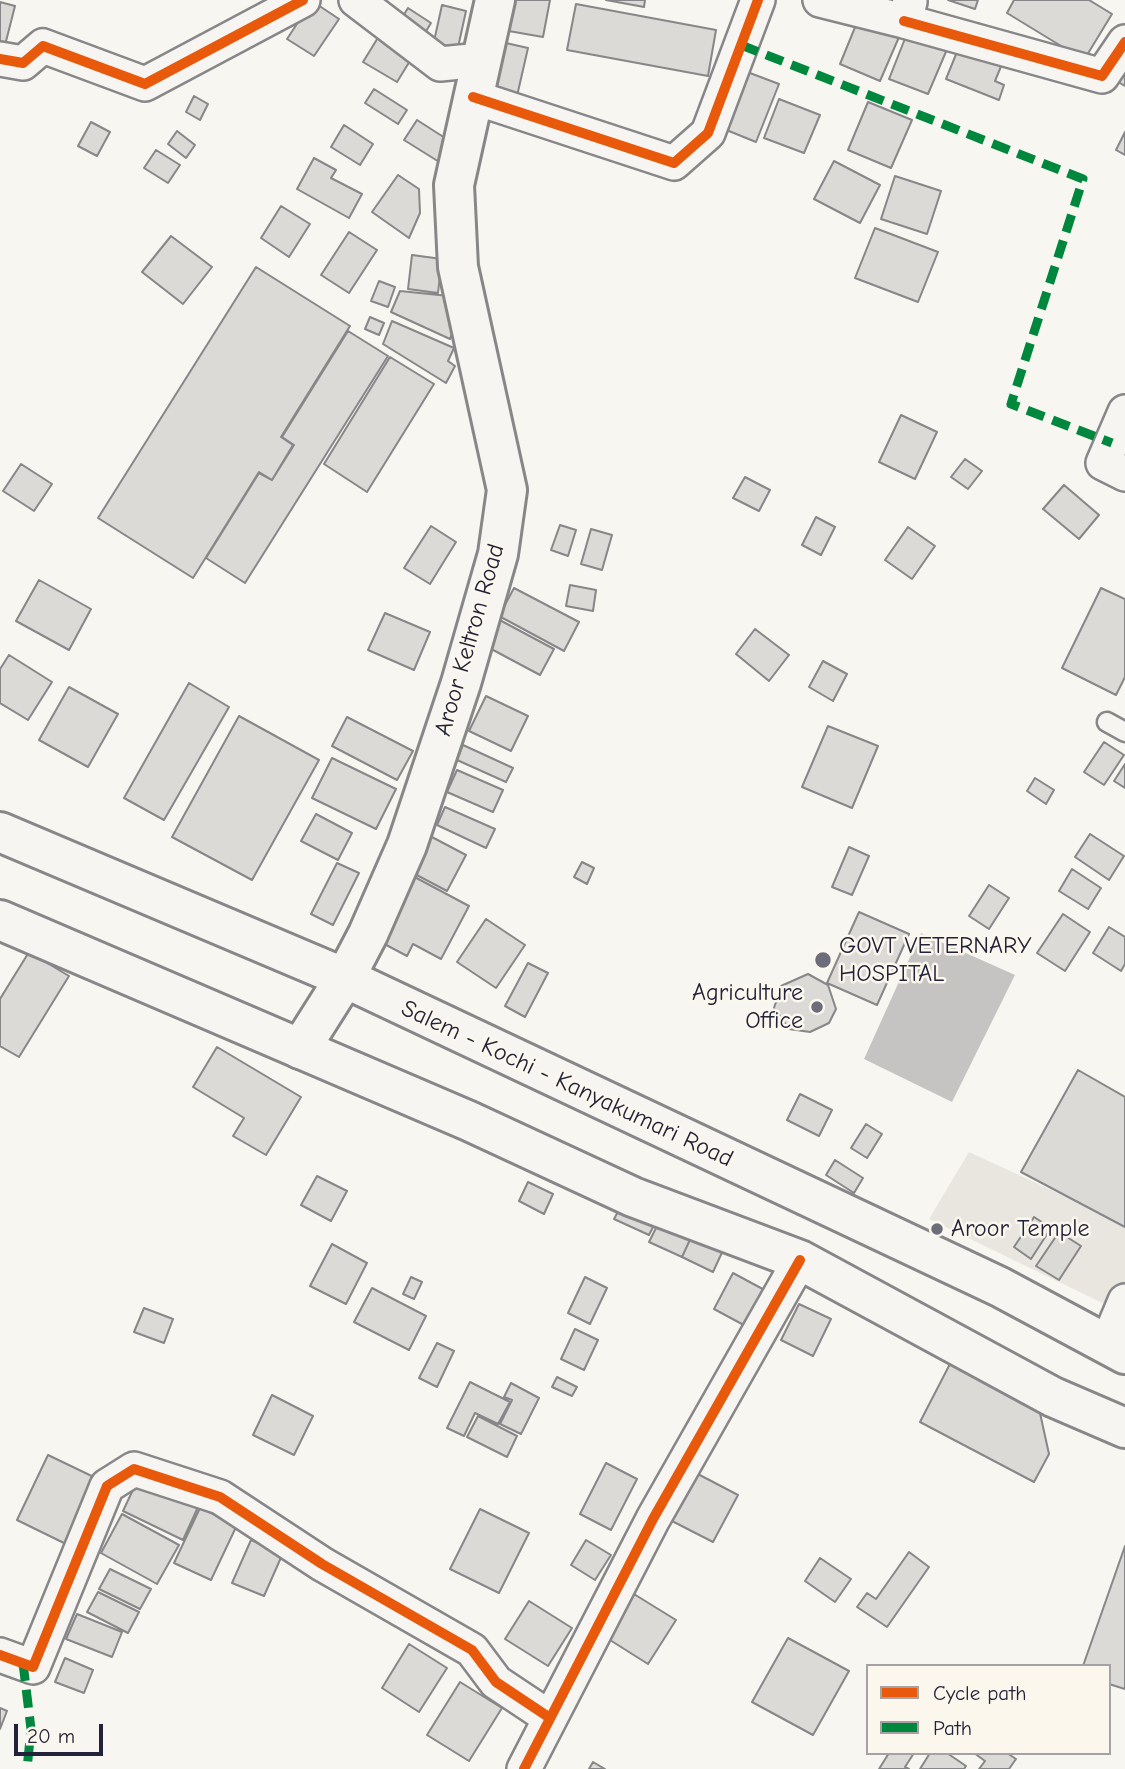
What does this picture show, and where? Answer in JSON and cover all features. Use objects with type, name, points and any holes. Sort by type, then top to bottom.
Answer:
[{"type":"main road","name":"Aroor Keltron Road","points":[[299,1049],[345,978],[368,934],[407,845],[461,683],[498,554],[507,490],[458,267],[454,185],[495,0]]},
{"type":"main road","name":"Salem - Kochi - Kanyakumari Road","points":[[0,832],[345,978],[1000,1287],[1116,1349]]},
{"type":"main road","points":[[0,920],[469,1121],[633,1197],[800,1260],[1053,1397],[1125,1428]]},
{"type":"street","points":[[0,59],[23,63],[43,46],[145,84],[303,0]]},
{"type":"street","points":[[356,0],[440,64],[481,60]]},
{"type":"street","points":[[472,97],[674,163],[708,133],[758,0]]},
{"type":"street","points":[[820,0],[907,10],[1102,76],[1125,42]]},
{"type":"street","points":[[1125,412],[1103,463],[1125,474]]},
{"type":"street","points":[[524,1769],[653,1520],[800,1260]]},
{"type":"street","points":[[1116,1349],[1125,1301]]},
{"type":"street","points":[[0,1655],[33,1667],[107,1486],[134,1469],[219,1497],[322,1564],[472,1650],[496,1682],[550,1718]]},
{"type":"lane","points":[[1107,722],[1125,732]]},
{"type":"shaded area","points":[[921,933],[1015,975],[952,1102],[864,1059]]},
{"type":"shaded area","points":[[969,1152],[1125,1224],[1125,1314],[929,1219]]},
{"type":"building","points":[[509,0],[550,0],[543,37],[503,30]]},
{"type":"building","points":[[606,0],[645,0],[644,7]]},
{"type":"building","points":[[948,0],[978,0],[975,9]]},
{"type":"building","points":[[1014,0],[1089,0],[1112,14],[1084,60],[1007,13]]},
{"type":"building","points":[[312,1],[339,19],[314,56],[287,39]]},
{"type":"building","points":[[0,2],[15,6],[3,53],[0,52]]},
{"type":"building","points":[[576,4],[716,30],[708,76],[567,50]]},
{"type":"building","points":[[442,5],[466,11],[455,61],[431,55]]},
{"type":"building","points":[[408,8],[431,23],[420,41],[397,26]]},
{"type":"building","points":[[858,20],[899,37],[880,81],[840,64]]},
{"type":"building","points":[[908,31],[948,47],[928,94],[889,79]]},
{"type":"building","points":[[379,36],[413,56],[397,82],[363,62]]},
{"type":"building","points":[[497,41],[528,48],[517,96],[486,89]]},
{"type":"building","points":[[961,42],[1004,59],[995,81],[1004,85],[999,100],[946,79]]},
{"type":"building","points":[[742,70],[779,84],[756,142],[719,127]]},
{"type":"building","points":[[1125,71],[1125,86],[1118,82]]},
{"type":"building","points":[[374,89],[407,110],[398,124],[365,103]]},
{"type":"building","points":[[194,96],[208,104],[200,120],[186,112]]},
{"type":"building","points":[[779,99],[820,115],[804,153],[764,138]]},
{"type":"building","points":[[868,102],[912,120],[891,168],[848,150]]},
{"type":"building","points":[[417,120],[456,145],[444,165],[404,140]]},
{"type":"building","points":[[91,122],[110,132],[97,156],[78,146]]},
{"type":"building","points":[[344,125],[373,144],[360,165],[331,147]]},
{"type":"building","points":[[177,131],[195,145],[186,158],[168,144]]},
{"type":"building","points":[[1125,132],[1125,155],[1116,150]]},
{"type":"building","points":[[156,150],[180,165],[168,183],[144,168]]},
{"type":"building","points":[[314,158],[336,170],[331,178],[362,194],[349,218],[297,189]]},
{"type":"building","points":[[834,161],[880,185],[860,223],[814,199]]},
{"type":"building","points":[[398,175],[419,189],[420,213],[409,238],[372,212]]},
{"type":"building","points":[[895,176],[941,191],[927,234],[881,219]]},
{"type":"building","points":[[281,206],[310,224],[289,257],[261,238]]},
{"type":"building","points":[[875,228],[938,252],[918,302],[855,278]]},
{"type":"building","points":[[349,232],[377,250],[349,293],[321,275]]},
{"type":"building","points":[[171,236],[212,267],[183,304],[142,272]]},
{"type":"building","points":[[412,255],[442,259],[438,293],[408,289]]},
{"type":"building","points":[[256,267],[350,326],[281,437],[293,445],[272,480],[259,472],[193,578],[98,518]]},
{"type":"building","points":[[379,281],[395,287],[388,307],[371,301]]},
{"type":"building","points":[[400,291],[449,296],[454,330],[450,339],[391,312]]},
{"type":"building","points":[[370,317],[384,323],[379,335],[365,329]]},
{"type":"building","points":[[392,321],[454,348],[448,361],[455,366],[446,383],[383,344]]},
{"type":"building","points":[[348,331],[388,356],[245,583],[206,558],[259,473],[272,480],[294,445],[282,437]]},
{"type":"building","points":[[390,357],[434,384],[367,492],[324,464]]},
{"type":"building","points":[[901,415],[937,432],[915,479],[879,462]]},
{"type":"building","points":[[965,459],[982,471],[968,489],[951,477]]},
{"type":"building","points":[[21,464],[52,484],[34,511],[3,491]]},
{"type":"building","points":[[745,477],[770,490],[759,511],[733,498]]},
{"type":"building","points":[[1064,485],[1099,515],[1079,539],[1043,509]]},
{"type":"building","points":[[816,517],[835,527],[821,555],[802,545]]},
{"type":"building","points":[[560,525],[576,530],[568,556],[551,550]]},
{"type":"building","points":[[431,526],[456,542],[430,584],[404,568]]},
{"type":"building","points":[[908,527],[935,546],[912,579],[885,560]]},
{"type":"building","points":[[591,529],[612,535],[602,570],[581,564]]},
{"type":"building","points":[[39,580],[91,609],[69,650],[16,621]]},
{"type":"building","points":[[570,585],[596,590],[593,611],[566,606]]},
{"type":"building","points":[[514,588],[579,622],[564,651],[499,616]]},
{"type":"building","points":[[1101,588],[1125,599],[1125,677],[1116,695],[1062,668]]},
{"type":"building","points":[[385,613],[430,632],[414,670],[368,650]]},
{"type":"building","points":[[494,617],[554,649],[540,675],[480,643]]},
{"type":"building","points":[[755,629],[789,655],[769,681],[736,654]]},
{"type":"building","points":[[9,655],[52,682],[28,720],[0,703],[0,669]]},
{"type":"building","points":[[823,661],[847,674],[833,701],[809,687]]},
{"type":"building","points":[[189,683],[229,707],[164,820],[124,798]]},
{"type":"building","points":[[69,687],[118,714],[88,767],[39,740]]},
{"type":"building","points":[[486,696],[528,716],[511,751],[469,731]]},
{"type":"building","points":[[239,716],[319,760],[252,880],[172,837]]},
{"type":"building","points":[[347,717],[413,751],[397,780],[332,746]]},
{"type":"building","points":[[828,726],[878,746],[852,808],[802,787]]},
{"type":"building","points":[[1104,742],[1124,755],[1104,785],[1084,772]]},
{"type":"building","points":[[463,745],[513,768],[506,782],[457,760]]},
{"type":"building","points":[[332,758],[396,789],[376,829],[312,798]]},
{"type":"building","points":[[1125,764],[1125,788],[1114,781]]},
{"type":"building","points":[[457,770],[503,790],[493,812],[447,792]]},
{"type":"building","points":[[1035,778],[1054,790],[1046,804],[1027,791]]},
{"type":"building","points":[[445,807],[495,829],[486,848],[437,825]]},
{"type":"building","points":[[316,814],[352,833],[338,860],[301,841]]},
{"type":"building","points":[[1090,834],[1124,856],[1109,880],[1075,857]]},
{"type":"building","points":[[430,836],[466,855],[447,891],[411,872]]},
{"type":"building","points":[[849,847],[869,856],[852,895],[832,887]]},
{"type":"building","points":[[582,862],[594,868],[587,884],[574,877]]},
{"type":"building","points":[[337,863],[359,873],[333,925],[311,914]]},
{"type":"building","points":[[1072,869],[1101,888],[1088,909],[1059,891]]},
{"type":"building","points":[[409,874],[469,906],[441,959],[413,944],[407,956],[375,939]]},
{"type":"building","points":[[989,885],[1009,898],[989,929],[969,916]]},
{"type":"building","points":[[859,912],[909,934],[877,1005],[827,983]]},
{"type":"building","points":[[1063,914],[1090,932],[1065,971],[1037,953]]},
{"type":"building","points":[[486,919],[525,945],[496,988],[457,962]]},
{"type":"building","points":[[1109,927],[1125,937],[1125,964],[1121,971],[1093,953]]},
{"type":"building","points":[[29,952],[69,976],[19,1057],[0,1046],[0,999]]},
{"type":"building","points":[[528,963],[548,973],[525,1017],[505,1006]]},
{"type":"building","points":[[808,974],[828,985],[836,1009],[829,1023],[810,1032],[789,1029],[774,1008],[781,986]]},
{"type":"building","points":[[217,1047],[301,1097],[266,1155],[233,1136],[244,1118],[193,1087]]},
{"type":"building","points":[[1078,1070],[1125,1097],[1125,1227],[1021,1172]]},
{"type":"building","points":[[800,1094],[832,1110],[819,1136],[787,1120]]},
{"type":"building","points":[[866,1124],[882,1134],[867,1158],[851,1148]]},
{"type":"building","points":[[835,1160],[863,1178],[854,1193],[826,1175]]},
{"type":"building","points":[[317,1176],[347,1191],[331,1221],[301,1205]]},
{"type":"building","points":[[528,1182],[553,1194],[544,1214],[519,1201]]},
{"type":"building","points":[[620,1208],[654,1225],[649,1235],[614,1219]]},
{"type":"building","points":[[662,1216],[694,1231],[682,1257],[649,1242]]},
{"type":"building","points":[[1034,1217],[1051,1228],[1031,1259],[1014,1247]]},
{"type":"building","points":[[694,1231],[725,1246],[713,1272],[682,1257]]},
{"type":"building","points":[[1059,1232],[1081,1246],[1059,1280],[1036,1266]]},
{"type":"building","points":[[332,1244],[367,1263],[346,1304],[310,1286]]},
{"type":"building","points":[[733,1273],[772,1294],[753,1330],[714,1309]]},
{"type":"building","points":[[411,1277],[422,1282],[414,1299],[403,1294]]},
{"type":"building","points":[[585,1277],[607,1288],[590,1324],[568,1313]]},
{"type":"building","points":[[372,1288],[426,1316],[409,1350],[354,1322]]},
{"type":"building","points":[[799,1304],[831,1319],[813,1356],[781,1340]]},
{"type":"building","points":[[144,1308],[173,1319],[164,1343],[134,1332]]},
{"type":"building","points":[[575,1329],[598,1340],[584,1370],[561,1359]]},
{"type":"building","points":[[437,1343],[454,1351],[437,1387],[419,1378]]},
{"type":"building","points":[[952,1360],[1038,1404],[1049,1454],[1034,1482],[920,1422]]},
{"type":"building","points":[[557,1377],[577,1387],[572,1396],[552,1387]]},
{"type":"building","points":[[470,1382],[510,1402],[498,1424],[475,1413],[464,1436],[447,1428]]},
{"type":"building","points":[[511,1383],[539,1398],[521,1434],[500,1424],[512,1400],[504,1397]]},
{"type":"building","points":[[272,1395],[313,1416],[294,1455],[253,1435]]},
{"type":"building","points":[[478,1416],[517,1436],[507,1457],[467,1437]]},
{"type":"building","points":[[48,1455],[100,1480],[68,1545],[17,1520]]},
{"type":"building","points":[[606,1463],[637,1479],[611,1530],[580,1514]]},
{"type":"building","points":[[694,1472],[738,1495],[713,1542],[670,1520]]},
{"type":"building","points":[[138,1479],[198,1507],[183,1540],[123,1511]]},
{"type":"building","points":[[200,1508],[237,1525],[211,1580],[174,1563]]},
{"type":"building","points":[[480,1509],[529,1533],[499,1593],[450,1569]]},
{"type":"building","points":[[122,1514],[179,1545],[157,1584],[101,1553]]},
{"type":"building","points":[[251,1540],[283,1553],[264,1596],[232,1583]]},
{"type":"building","points":[[586,1540],[611,1555],[595,1580],[571,1565]]},
{"type":"building","points":[[1125,1546],[1125,1689],[1111,1685],[1111,1664],[1084,1664]]},
{"type":"building","points":[[909,1552],[929,1567],[887,1627],[857,1607],[867,1593],[876,1599]]},
{"type":"building","points":[[820,1558],[851,1579],[835,1602],[805,1581]]},
{"type":"building","points":[[110,1569],[151,1589],[140,1609],[99,1589]]},
{"type":"building","points":[[629,1591],[676,1620],[648,1664],[602,1635]]},
{"type":"building","points":[[98,1592],[139,1612],[128,1633],[87,1612]]},
{"type":"building","points":[[529,1601],[572,1628],[548,1666],[505,1639]]},
{"type":"building","points":[[77,1614],[122,1632],[112,1657],[66,1639]]},
{"type":"building","points":[[788,1638],[849,1671],[813,1735],[752,1702]]},
{"type":"building","points":[[409,1644],[447,1668],[419,1712],[382,1688]]},
{"type":"building","points":[[65,1658],[93,1670],[84,1693],[55,1682]]},
{"type":"building","points":[[460,1682],[502,1708],[469,1761],[427,1735]]},
{"type":"building","points":[[0,1708],[7,1711],[0,1729]]},
{"type":"building","points":[[888,1755],[913,1755],[905,1767],[909,1769],[879,1769]]},
{"type":"building","points":[[929,1755],[950,1755],[966,1766],[964,1769],[920,1769]]},
{"type":"building","points":[[977,1755],[1010,1755],[1016,1759],[1009,1769],[979,1769],[985,1761]]},
{"type":"building","points":[[593,1762],[605,1769],[589,1769]]},
{"type":"marked path","points":[[741,45],[1083,179],[1011,404],[1112,443]]},
{"type":"marked path","points":[[23,1663],[31,1729],[27,1769]]},
{"type":"cycle path","points":[[0,59],[23,63],[43,46],[145,84],[303,0]]},
{"type":"cycle path","points":[[473,97],[674,163],[708,133],[758,0]]},
{"type":"cycle path","points":[[904,21],[1102,76],[1125,42]]},
{"type":"cycle path","points":[[524,1769],[653,1519],[800,1260]]},
{"type":"cycle path","points":[[0,1655],[33,1667],[107,1486],[134,1469],[220,1497],[322,1564],[472,1650],[496,1682],[550,1718]]},
{"type":"place","name":"GOVT VETERNARY HOSPITAL","points":[[823,960]]},
{"type":"place","name":"Agriculture Office","points":[[817,1007]]},
{"type":"place","name":"Aroor Temple","points":[[937,1229]]}]
